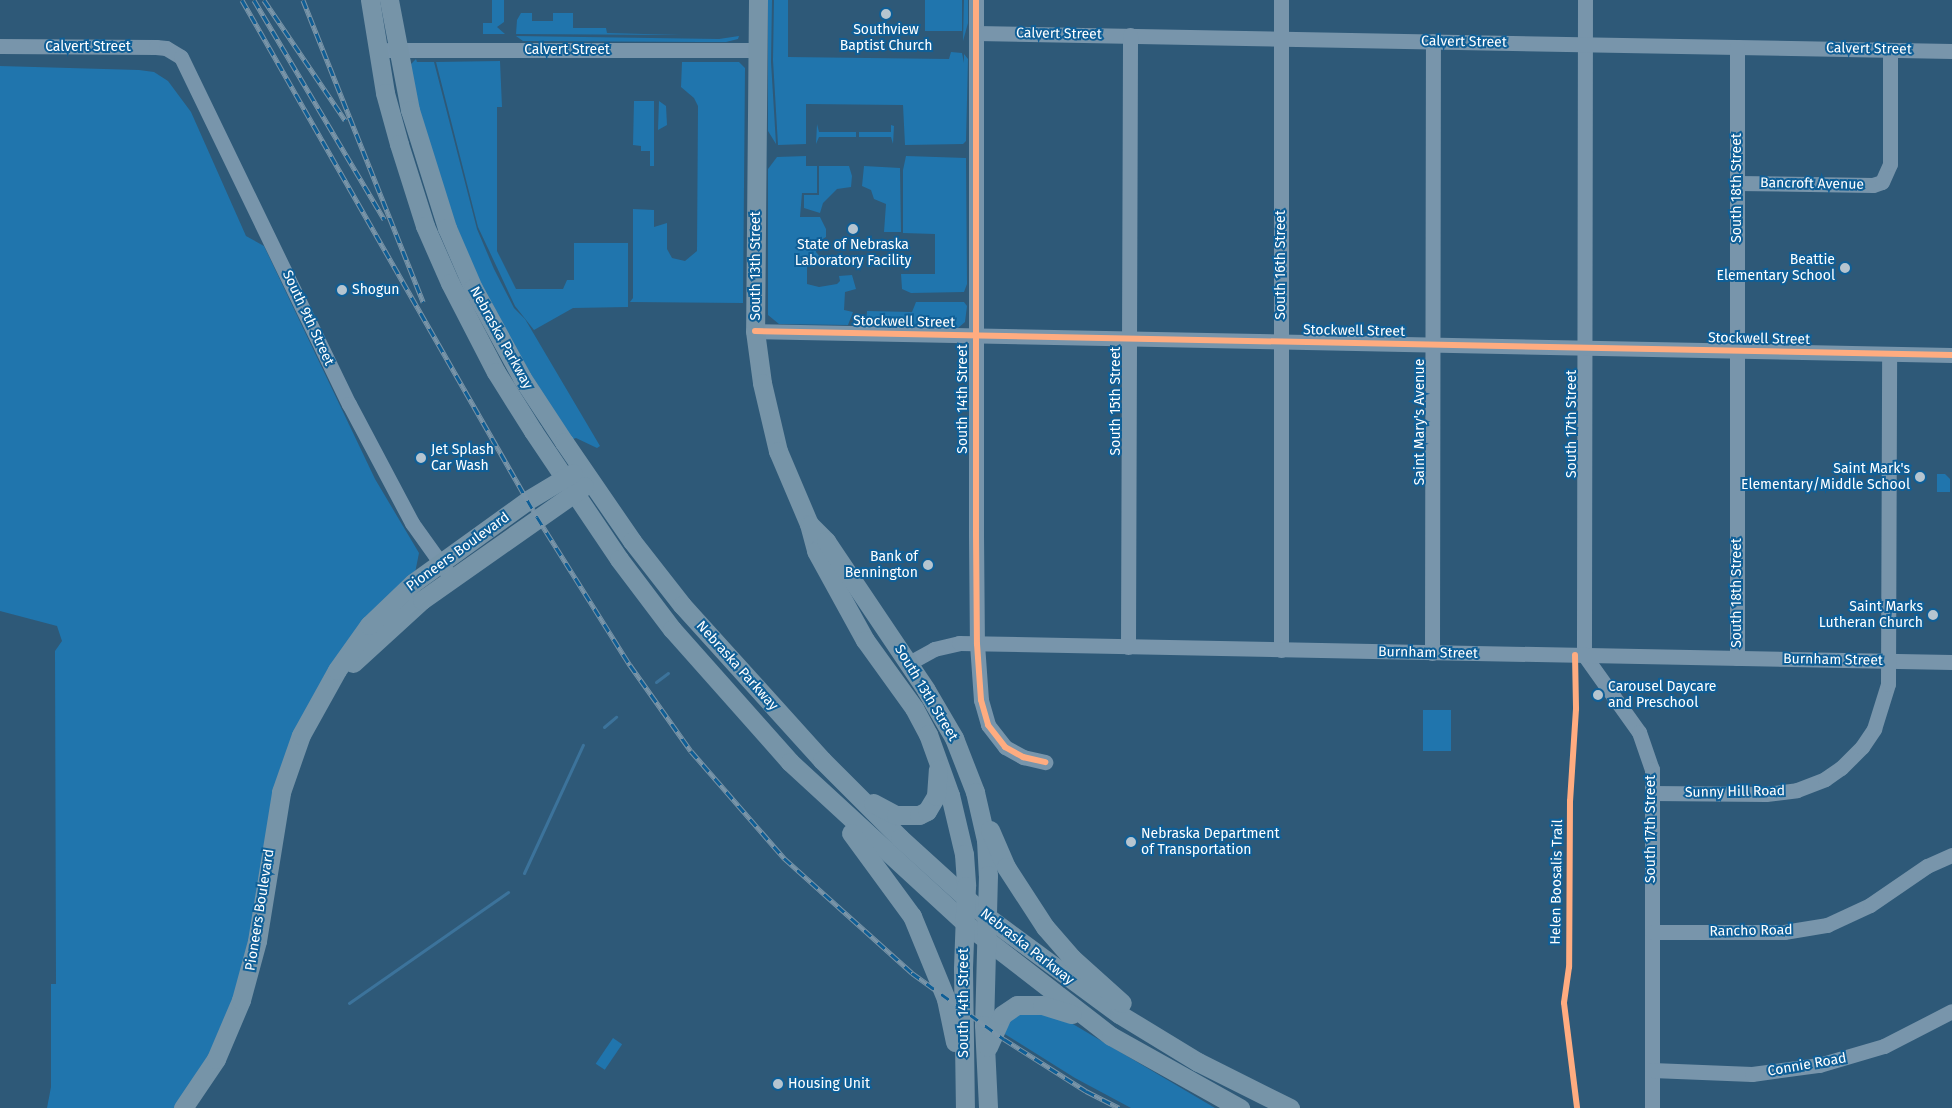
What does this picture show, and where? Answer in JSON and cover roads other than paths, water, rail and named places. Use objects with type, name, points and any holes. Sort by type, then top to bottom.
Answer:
[{"type":"main road","name":"Nebraska Parkway","points":[[370,0],[377,50],[406,168],[437,255],[496,372],[569,486],[672,629],[790,762],[986,941],[1111,1036],[1240,1108]]},
{"type":"main road","name":"Nebraska Parkway","points":[[389,0],[397,50],[410,110],[436,196],[466,274],[512,361],[586,475],[682,605],[791,727],[852,789],[986,916],[1070,981],[1183,1052],[1290,1108]]},
{"type":"main road","name":"South 13th Street","points":[[758,0],[756,50],[755,331],[771,428],[785,471],[809,524],[816,551],[837,592],[890,676],[914,708],[939,761],[964,854],[966,899]]},
{"type":"main road","name":"Pioneers Boulevard","points":[[183,1108],[216,1059],[242,1000],[256,941],[280,792],[301,734],[317,704],[369,625],[413,583],[440,562],[586,475]]},
{"type":"main road","name":"Pioneers Boulevard","points":[[317,704],[384,632],[569,486]]},
{"type":"main road","name":"South 13th Street","points":[[809,524],[826,541],[909,663],[954,738],[975,792],[986,840],[986,916]]},
{"type":"main road","points":[[852,789],[896,815],[919,816],[932,805],[936,796],[939,761]]},
{"type":"main road","points":[[790,762],[874,860],[912,916],[946,999],[965,1108]]},
{"type":"main road","points":[[975,792],[1006,867],[1045,927],[1106,990],[1183,1052]]},
{"type":"main road","name":"South 14th Street","points":[[965,1108],[963,969],[966,899]]},
{"type":"main road","name":"South 14th Street","points":[[986,916],[984,1025],[987,1054],[988,1108]]},
{"type":"main road","points":[[987,1054],[1002,1015],[1026,1004],[1062,1010],[1111,1036]]},
{"type":"street","name":"South 14th Street","points":[[976,0],[975,336],[977,644],[982,700],[988,725],[996,738],[1014,753],[1045,762]]},
{"type":"street","name":"South 16th Street","points":[[1281,650],[1282,0]]},
{"type":"street","name":"South 17th Street","points":[[1584,0],[1584,655],[1642,738],[1650,761],[1652,793],[1652,1108]]},
{"type":"street","name":"Calvert Street","points":[[976,33],[1952,51]]},
{"type":"street","name":"South 15th Street","points":[[1128,647],[1130,36]]},
{"type":"street","name":"Saint Mary's Avenue","points":[[1432,653],[1433,41]]},
{"type":"street","name":"Calvert Street","points":[[0,46],[156,47],[174,52]]},
{"type":"street","name":"South 18th Street","points":[[1736,658],[1738,47]]},
{"type":"street","name":"Calvert Street","points":[[377,50],[756,50]]},
{"type":"street","name":"Bancroft Avenue","points":[[1737,183],[1873,185],[1886,179],[1890,164],[1890,50]]},
{"type":"street","name":"South 9th Street","points":[[174,52],[190,72],[348,404],[396,496],[452,579]]},
{"type":"street","name":"Stockwell Street","points":[[755,331],[1952,355]]},
{"type":"street","name":"Sunny Hill Road","points":[[1652,793],[1779,793],[1797,790],[1825,779],[1855,755],[1874,729],[1887,692],[1889,354]]},
{"type":"street","name":"Burnham Street","points":[[909,663],[939,647],[977,644],[1952,662]]},
{"type":"street","name":"Rancho Road","points":[[1652,932],[1784,932],[1827,925],[1870,905],[1927,866],[1952,855]]},
{"type":"street","name":"Connie Road","points":[[1652,1070],[1752,1074],[1819,1065],[1884,1046],[1952,1011]]},
{"type":"waterway","points":[[656,682],[668,673]]},
{"type":"waterway","points":[[604,727],[616,717]]},
{"type":"waterway","points":[[524,873],[583,745]]},
{"type":"waterway","points":[[349,1003],[508,892]]},
{"type":"railway","points":[[242,0],[537,517],[630,665],[691,751],[784,858],[912,973],[1004,1039],[1086,1091],[1119,1108]]},
{"type":"railway","points":[[254,0],[384,219]]},
{"type":"railway","points":[[264,0],[345,120]]},
{"type":"railway","points":[[303,0],[423,302]]},
{"type":"place","name":"Southview Baptist Church","points":[[886,14]]},
{"type":"place","name":"State of Nebraska Laboratory Facility","points":[[853,229]]},
{"type":"place","name":"Beattie Elementary School","points":[[1845,268]]},
{"type":"place","name":"Shogun","points":[[342,290]]},
{"type":"place","name":"Jet Splash Car Wash","points":[[421,458]]},
{"type":"place","name":"Saint Mark's Elementary/Middle School","points":[[1920,477]]},
{"type":"place","name":"Bank of Bennington","points":[[928,565]]},
{"type":"place","name":"Saint Marks Lutheran Church","points":[[1933,615]]},
{"type":"place","name":"Carousel Daycare and Preschool","points":[[1598,695]]},
{"type":"place","name":"Nebraska Department of Transportation","points":[[1131,842]]},
{"type":"place","name":"Housing Unit","points":[[778,1084]]}]
